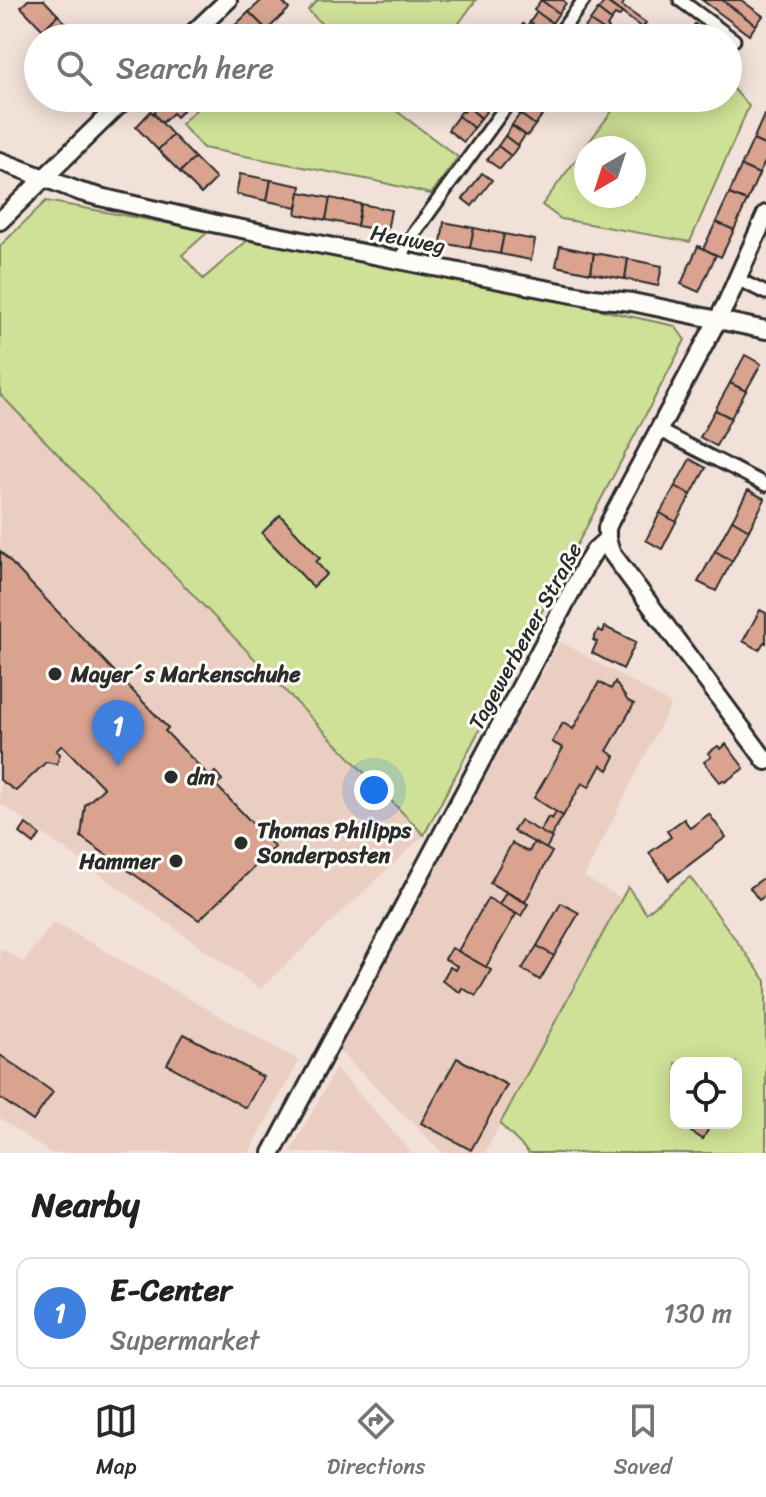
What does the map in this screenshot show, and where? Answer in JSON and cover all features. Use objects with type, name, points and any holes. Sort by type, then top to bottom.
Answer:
[{"type":"street","points":[[203,24],[228,0]]},
{"type":"street","points":[[566,24],[584,0]]},
{"type":"street","points":[[680,0],[712,24]]},
{"type":"street","points":[[0,221],[112,112]]},
{"type":"street","points":[[402,260],[413,235],[502,112]]},
{"type":"street","name":"Heuweg","points":[[0,161],[83,193],[171,214],[766,330]]},
{"type":"street","name":"Tagewerbener Straße","points":[[272,1153],[585,566],[607,539],[610,521],[717,320],[766,214]]},
{"type":"street","points":[[737,279],[766,293]]},
{"type":"street","points":[[658,430],[766,485]]},
{"type":"street","points":[[607,539],[617,560],[766,761]]},
{"type":"shaded area","points":[[0,394],[424,835],[260,989],[0,803]]},
{"type":"shaded area","points":[[560,641],[671,704],[584,877],[621,898],[485,1153],[443,1153],[337,1049]]},
{"type":"shaded area","points":[[54,922],[299,1061],[249,1153],[50,1153],[0,1118],[0,948],[23,962]]},
{"type":"shaded area","points":[[336,1068],[412,1153],[290,1153]]},
{"type":"green space","points":[[318,0],[476,0],[458,24],[322,24],[308,10]]},
{"type":"green space","points":[[742,98],[749,106],[690,242],[561,219],[542,205],[574,162],[574,208],[646,208],[646,136],[594,136],[612,112],[742,112]]},
{"type":"green space","points":[[193,112],[398,112],[458,157],[431,194],[203,148],[181,124]]},
{"type":"green space","points":[[46,201],[209,231],[182,255],[203,279],[249,239],[352,256],[675,326],[685,340],[424,835],[0,394],[0,246]]},
{"type":"green space","points":[[690,877],[766,981],[766,1153],[529,1153],[500,1124],[628,887],[646,913]]},
{"type":"building","points":[[28,0],[44,0],[58,15],[49,24],[37,24],[21,7]]},
{"type":"building","points":[[262,0],[281,0],[289,9],[273,24],[261,24],[249,12]]},
{"type":"building","points":[[541,0],[559,13],[552,23],[534,10]]},
{"type":"building","points":[[541,0],[563,0],[566,3],[559,13]]},
{"type":"building","points":[[605,0],[625,0],[622,6],[646,23],[637,24]]},
{"type":"building","points":[[702,0],[722,0],[756,25],[749,35],[742,30],[742,24],[734,24]]},
{"type":"building","points":[[722,0],[741,0],[763,16],[756,25]]},
{"type":"building","points":[[605,1],[622,13],[619,17],[615,15],[611,20],[598,10]]},
{"type":"building","points":[[598,10],[611,20],[608,24],[590,21]]},
{"type":"building","points":[[249,12],[261,24],[236,24]]},
{"type":"building","points":[[537,12],[552,23],[533,24],[530,22]]},
{"type":"building","points":[[58,15],[67,24],[49,24]]},
{"type":"building","points":[[152,112],[173,135],[158,150],[136,127]]},
{"type":"building","points":[[181,112],[176,117],[173,113],[162,123],[153,113]]},
{"type":"building","points":[[461,112],[474,112],[481,118],[474,128],[458,116]]},
{"type":"building","points":[[540,112],[543,114],[535,125],[520,114]]},
{"type":"building","points":[[520,114],[535,125],[527,136],[512,125]]},
{"type":"building","points":[[458,116],[474,128],[464,142],[448,130]]},
{"type":"building","points":[[766,116],[766,146],[753,140]]},
{"type":"building","points":[[512,126],[525,135],[518,146],[505,136]]},
{"type":"building","points":[[173,135],[195,158],[180,172],[158,150]]},
{"type":"building","points":[[505,136],[518,146],[511,156],[498,146]]},
{"type":"building","points":[[753,140],[766,146],[766,160],[759,174],[741,166]]},
{"type":"building","points":[[498,146],[511,156],[500,169],[487,160]]},
{"type":"building","points":[[195,158],[216,179],[201,194],[180,172]]},
{"type":"building","points":[[741,166],[759,174],[747,201],[729,194]]},
{"type":"building","points":[[482,173],[492,180],[472,206],[463,199]]},
{"type":"building","points":[[240,174],[271,180],[267,201],[236,194]]},
{"type":"building","points":[[271,180],[301,186],[297,207],[267,201]]},
{"type":"building","points":[[300,192],[330,198],[326,220],[296,214]]},
{"type":"building","points":[[729,194],[747,201],[734,230],[716,222]]},
{"type":"building","points":[[330,198],[361,204],[357,226],[326,220]]},
{"type":"building","points":[[361,204],[391,210],[387,231],[357,226]]},
{"type":"building","points":[[444,222],[474,228],[470,248],[441,243]]},
{"type":"building","points":[[716,222],[734,230],[721,257],[703,249]]},
{"type":"building","points":[[474,228],[504,234],[500,254],[470,248]]},
{"type":"building","points":[[504,234],[535,240],[531,260],[500,254]]},
{"type":"building","points":[[560,246],[594,253],[591,273],[556,266]]},
{"type":"building","points":[[698,246],[716,255],[699,292],[681,284]]},
{"type":"building","points":[[594,253],[628,259],[625,279],[591,273]]},
{"type":"building","points":[[628,259],[662,266],[658,286],[625,279]]},
{"type":"building","points":[[745,355],[761,364],[746,391],[730,383]]},
{"type":"building","points":[[730,383],[746,391],[731,418],[715,410]]},
{"type":"building","points":[[715,410],[731,418],[716,446],[700,437]]},
{"type":"building","points":[[690,459],[706,468],[691,495],[675,486]]},
{"type":"building","points":[[675,486],[691,495],[676,522],[660,513]]},
{"type":"building","points":[[748,490],[765,499],[749,530],[732,520]]},
{"type":"building","points":[[660,513],[676,522],[662,549],[646,540]]},
{"type":"building","points":[[280,515],[320,558],[316,562],[327,574],[313,587],[262,533]]},
{"type":"building","points":[[732,520],[749,530],[732,561],[715,551]]},
{"type":"building","points":[[0,551],[168,728],[165,731],[210,777],[215,772],[218,775],[222,780],[216,785],[275,847],[199,920],[81,837],[85,805],[104,788],[62,745],[56,751],[60,754],[57,764],[46,762],[16,791],[0,780]]},
{"type":"building","points":[[715,551],[732,561],[716,591],[698,582]]},
{"type":"building","points":[[760,610],[766,613],[766,643],[759,650],[743,641]]},
{"type":"building","points":[[605,627],[636,642],[623,669],[592,653],[598,630],[603,632]]},
{"type":"building","points":[[599,682],[611,689],[615,682],[628,701],[634,704],[607,751],[615,756],[608,770],[601,765],[589,787],[582,783],[563,816],[534,798],[563,748],[552,742],[563,723],[573,729]]},
{"type":"building","points":[[726,744],[744,768],[725,782],[720,782],[704,762],[711,757],[708,753]]},
{"type":"building","points":[[556,812],[563,816],[550,838],[540,832],[548,817],[552,819]]},
{"type":"building","points":[[709,814],[726,837],[669,880],[649,853],[671,837],[667,831],[684,819],[690,828]]},
{"type":"building","points":[[520,820],[552,838],[546,849],[513,831]]},
{"type":"building","points":[[26,824],[40,835],[34,844],[20,833]]},
{"type":"building","points":[[534,842],[552,852],[525,902],[490,883],[512,843],[529,852]]},
{"type":"building","points":[[766,876],[766,895],[759,900],[750,888]]},
{"type":"building","points":[[506,892],[528,904],[521,916],[499,905]]},
{"type":"building","points":[[488,898],[516,914],[486,967],[458,951]]},
{"type":"building","points":[[561,903],[579,913],[554,956],[537,946]]},
{"type":"building","points":[[537,946],[554,956],[540,980],[522,969]]},
{"type":"building","points":[[452,948],[491,970],[476,996],[462,988],[460,992],[442,981],[450,967],[455,970],[457,966],[445,959]]},
{"type":"building","points":[[184,1034],[263,1077],[246,1108],[167,1064]]},
{"type":"building","points":[[0,1055],[53,1092],[33,1121],[0,1098]]},
{"type":"building","points":[[457,1058],[507,1085],[471,1150],[421,1123]]},
{"type":"building","points":[[693,1129],[708,1129],[703,1139],[691,1132]]},
{"type":"place","name":"Mayer´s Markenschuhe","points":[[55,674]]},
{"type":"place","name":"E-Center","points":[[118,766]]},
{"type":"place","name":"dm","points":[[171,777]]},
{"type":"place","name":"Thomas Philipps Sonderposten","points":[[241,843]]},
{"type":"place","name":"Hammer","points":[[176,861]]}]
